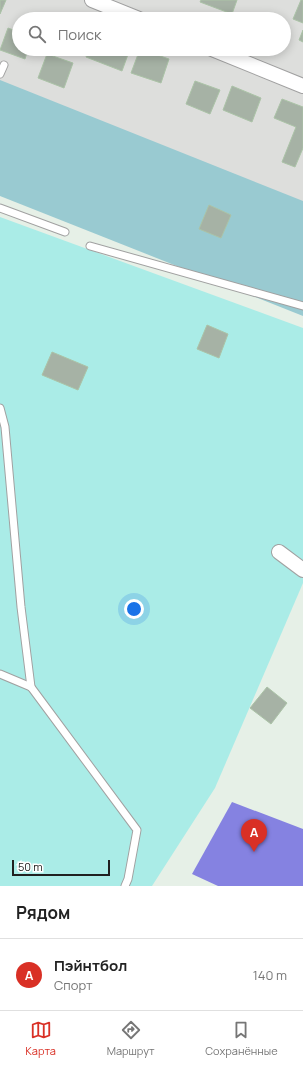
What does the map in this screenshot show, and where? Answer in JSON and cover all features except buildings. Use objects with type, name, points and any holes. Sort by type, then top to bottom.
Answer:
[{"type":"street","points":[[92,0],[122,12]]},
{"type":"street","points":[[229,56],[303,86]]},
{"type":"street","points":[[279,552],[303,570]]},
{"type":"lane","points":[[0,74],[4,65]]},
{"type":"lane","points":[[0,208],[64,232]]},
{"type":"lane","points":[[90,246],[303,306]]},
{"type":"lane","points":[[0,408],[5,427],[21,607],[31,687],[137,830],[128,879],[124,886]]},
{"type":"lane","points":[[0,674],[31,687]]},
{"type":"shaded area","points":[[0,0],[303,0],[303,225],[0,104]]},
{"type":"shaded area","points":[[0,80],[303,201],[303,316],[0,196]]},
{"type":"shaded area","points":[[0,217],[303,328],[303,583],[215,788],[152,886],[0,886]]},
{"type":"shaded area","points":[[232,802],[303,829],[303,886],[218,886],[192,874]]},
{"type":"place","name":"Пэйнтбол","points":[[254,852]]}]
